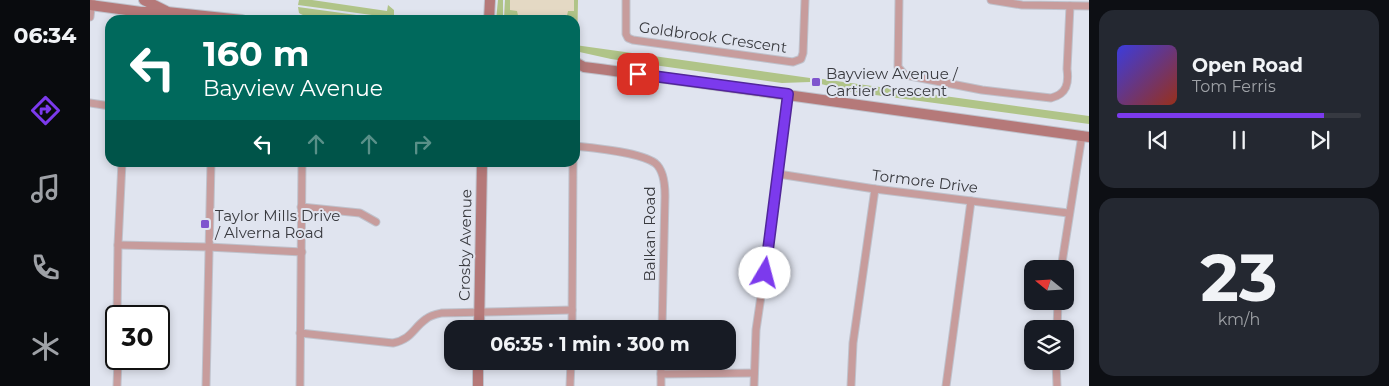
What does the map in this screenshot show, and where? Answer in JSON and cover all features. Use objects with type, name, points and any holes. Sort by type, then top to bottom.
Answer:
[{"type":"main road","points":[[144,0],[167,12]]},
{"type":"main road","points":[[489,15],[490,0]]},
{"type":"main road","points":[[91,3],[141,12],[167,12],[192,15]]},
{"type":"main road","points":[[580,66],[1087,136]]},
{"type":"main road","name":"Crosby Avenue","points":[[479,320],[482,167]]},
{"type":"main road","points":[[478,370],[478,386]]},
{"type":"street","name":"Goldbrook Crescent","points":[[626,0],[626,34],[628,38],[633,40],[793,62],[801,59],[803,53],[805,0]]},
{"type":"street","points":[[899,0],[898,67],[905,75],[982,90],[1052,98],[1062,94],[1067,88],[1069,79],[1067,69],[1070,6]]},
{"type":"street","points":[[991,0],[1022,5],[1089,6]]},
{"type":"street","points":[[90,17],[91,3]]},
{"type":"street","points":[[754,386],[756,330],[788,94]]},
{"type":"street","points":[[90,102],[105,105]]},
{"type":"street","points":[[1062,260],[1068,213],[1087,136]]},
{"type":"street","name":"Balkan Road","points":[[580,147],[633,154],[654,162],[662,174],[665,196],[662,320]]},
{"type":"street","points":[[117,305],[122,167]]},
{"type":"street","points":[[206,386],[211,167]]},
{"type":"street","points":[[300,386],[302,167]]},
{"type":"street","points":[[572,320],[573,167]]},
{"type":"street","name":"Tormore Drive","points":[[778,174],[875,189],[1068,213]]},
{"type":"street","points":[[851,386],[853,343],[875,189]]},
{"type":"street","points":[[946,386],[971,201]]},
{"type":"street","points":[[302,207],[360,213],[376,222]]},
{"type":"street","points":[[118,245],[302,252]]},
{"type":"street","points":[[300,333],[393,343],[402,341],[426,319],[442,312],[572,310]]},
{"type":"street","points":[[117,386],[118,370]]},
{"type":"street","points":[[570,386],[571,370]]},
{"type":"street","points":[[661,370],[661,386]]},
{"type":"street","points":[[1056,370],[1057,386]]},
{"type":"street","points":[[661,374],[754,373]]},
{"type":"shaded area","points":[[505,0],[578,0],[578,15],[504,15]]},
{"type":"green space","points":[[299,0],[312,0],[387,11],[388,5],[394,10],[394,15],[372,15],[298,5]]},
{"type":"green space","points":[[498,0],[503,0],[503,15],[496,15]]},
{"type":"green space","points":[[505,0],[510,0],[510,10],[517,11],[518,15],[504,15]]},
{"type":"green space","points":[[574,0],[578,0],[578,15],[567,15],[568,11],[574,11]]},
{"type":"green space","points":[[298,7],[356,15],[304,15],[299,13]]},
{"type":"green space","points":[[580,46],[810,78],[810,82],[782,83],[611,59],[580,52]]},
{"type":"green space","points":[[822,79],[1089,116],[1089,124],[853,92],[821,84]]},
{"type":"place","name":"Bayview Avenue / Cartier Crescent","points":[[816,82]]},
{"type":"place","name":"Taylor Mills Drive / Alverna Road","points":[[205,224]]},
{"type":"route","points":[[638,74],[788,94],[765,273]]}]
